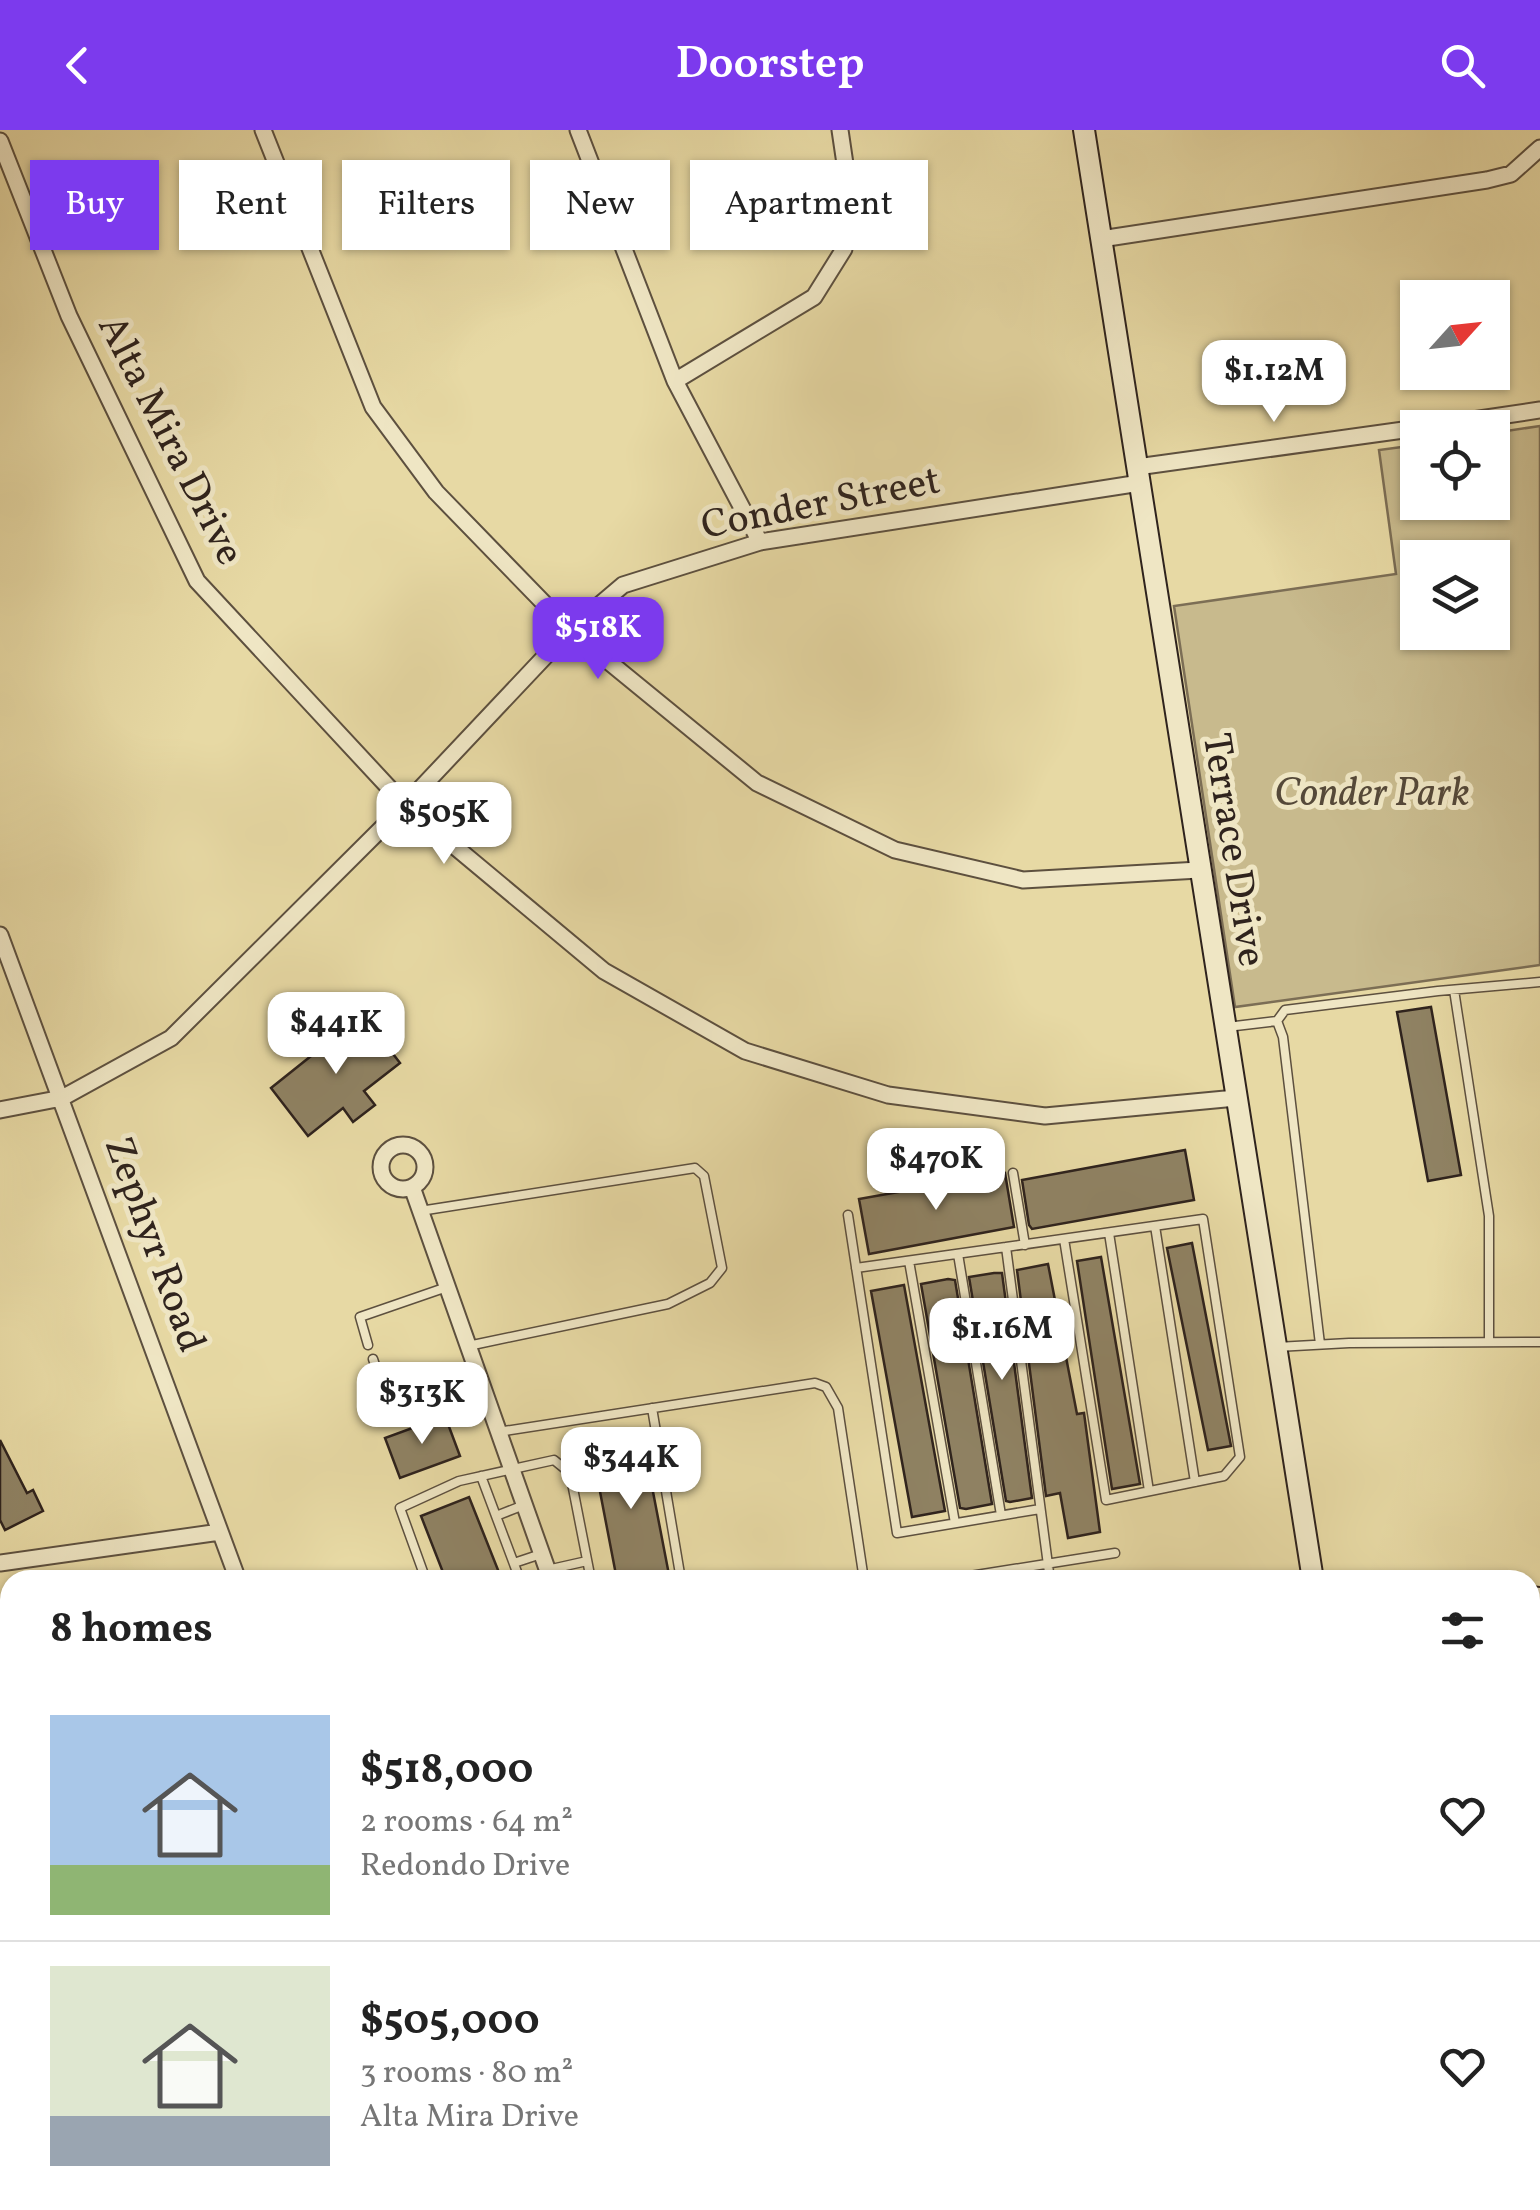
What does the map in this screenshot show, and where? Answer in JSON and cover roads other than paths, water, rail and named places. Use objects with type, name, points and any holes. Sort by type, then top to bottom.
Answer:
[{"type":"street","points":[[262,130],[373,408],[436,492],[570,630],[757,784],[895,850],[1023,880],[1199,870]]},
{"type":"street","points":[[578,130],[675,381],[760,542]]},
{"type":"street","points":[[675,381],[814,297],[844,249],[849,191],[840,130]]},
{"type":"street","name":"Terrace Drive","points":[[1084,130],[1311,1570]]},
{"type":"street","name":"Alta Mira Drive","points":[[0,142],[69,316],[197,580],[404,804],[604,972],[745,1051],[888,1095],[1045,1116],[1236,1098]]},
{"type":"street","points":[[1101,239],[1487,180],[1511,174],[1540,148]]},
{"type":"street","name":"Conder Street","points":[[1510,414],[1540,410]]},
{"type":"street","name":"Conder Street","points":[[0,1110],[62,1098],[171,1038],[570,630],[623,586],[760,542],[1400,431]]},
{"type":"street","name":"Zephyr Road","points":[[0,935],[234,1570]]},
{"type":"street","points":[[412,1187],[547,1570]]},
{"type":"street","points":[[0,1564],[220,1532]]},
{"type":"lane","points":[[1224,1028],[1277,1022],[1286,1010],[1540,982]]},
{"type":"lane","points":[[1454,990],[1488,1216],[1489,1342]]},
{"type":"lane","points":[[1277,1022],[1283,1037],[1320,1344]]},
{"type":"lane","points":[[420,1210],[695,1168],[704,1176],[722,1268],[710,1284],[668,1304],[468,1346]]},
{"type":"lane","points":[[1013,1173],[1025,1245]]},
{"type":"lane","points":[[848,1215],[897,1532],[1040,1509]]},
{"type":"lane","points":[[856,1268],[1202,1219],[1240,1456],[1224,1476],[1106,1500],[1064,1239]]},
{"type":"lane","points":[[1154,1226],[1195,1482]]},
{"type":"lane","points":[[1109,1232],[1149,1491]]},
{"type":"lane","points":[[1006,1248],[1049,1570]]},
{"type":"lane","points":[[958,1254],[1000,1516]]},
{"type":"lane","points":[[909,1261],[955,1523]]},
{"type":"lane","points":[[368,1345],[360,1318],[447,1288]]},
{"type":"lane","points":[[1277,1347],[1540,1342]]},
{"type":"lane","points":[[373,1359],[388,1404],[478,1373]]},
{"type":"lane","points":[[498,1432],[816,1383],[826,1388],[838,1408],[862,1570]]},
{"type":"lane","points":[[652,1408],[679,1570]]},
{"type":"lane","points":[[422,1570],[400,1508],[442,1487],[554,1460],[570,1473],[590,1570]]},
{"type":"lane","points":[[481,1476],[516,1570]]},
{"type":"lane","points":[[496,1516],[524,1505]]},
{"type":"lane","points":[[1009,1570],[1116,1553]]},
{"type":"lane","points":[[514,1563],[542,1554]]},
{"type":"lane","points":[[562,1570],[588,1560]]},
{"type":"park label","name":"Conder Park","points":[[1372,795]]}]
